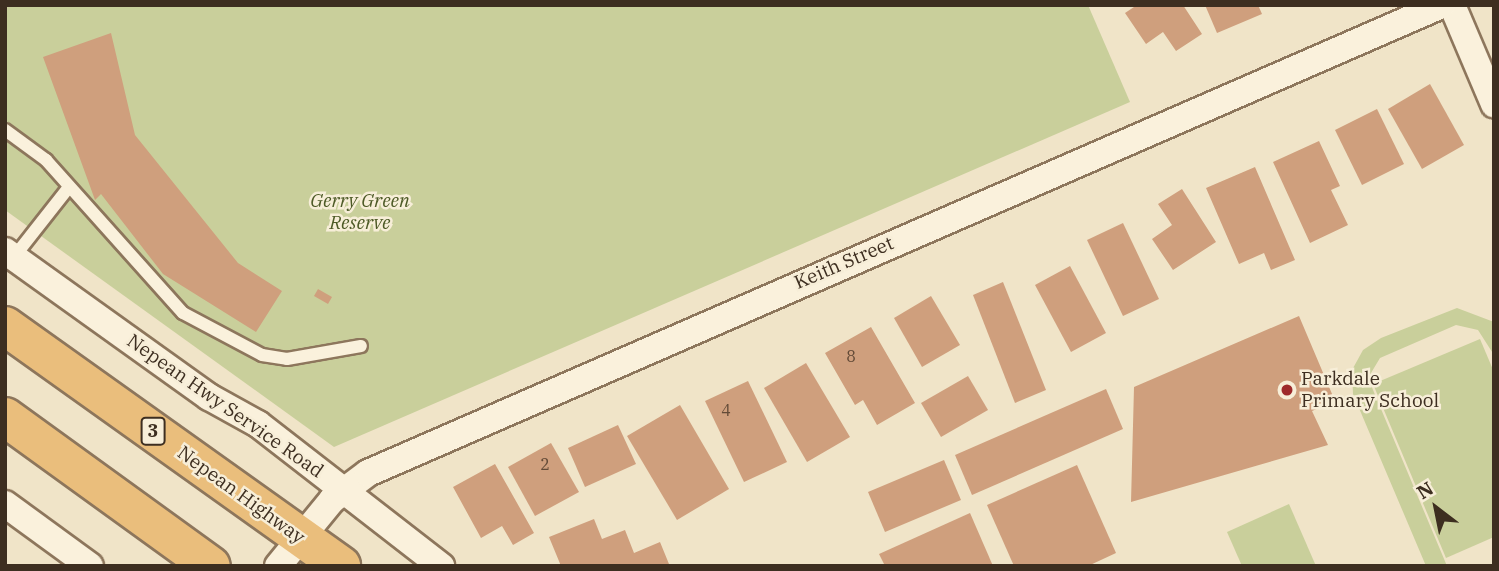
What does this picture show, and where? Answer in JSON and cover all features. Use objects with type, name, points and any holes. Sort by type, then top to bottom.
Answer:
[{"type":"highway","name":"Nepean Highway","points":[[5,326],[289,551],[341,566]]},
{"type":"highway","points":[[5,417],[211,566]]},
{"type":"street","name":"Keith Street","points":[[289,551],[344,490],[368,473],[627,357],[1442,5]]},
{"type":"street","points":[[1452,5],[1494,104]]},
{"type":"street","name":"Nepean Hwy Service Road","points":[[10,254],[344,490],[442,566]]},
{"type":"street","points":[[5,504],[90,566]]},
{"type":"lane","points":[[5,130],[46,160],[183,313],[262,355],[287,359],[361,346]]},
{"type":"lane","points":[[10,254],[69,187]]},
{"type":"green space","name":"Gerry Green Reserve","points":[[5,5],[1088,5],[1130,102],[334,447],[5,210]]},
{"type":"green space","points":[[1457,308],[1494,322],[1494,355],[1478,330],[1456,325],[1380,358],[1368,378],[1447,566],[1426,566],[1353,394],[1352,370],[1363,350],[1381,338]]},
{"type":"green space","points":[[1480,339],[1494,372],[1494,537],[1446,558],[1373,384]]},
{"type":"green space","points":[[1289,504],[1316,566],[1242,566],[1227,532]]},
{"type":"building","points":[[1137,5],[1183,5],[1202,34],[1176,51],[1163,32],[1146,44],[1125,13]]},
{"type":"building","points":[[1205,5],[1258,5],[1262,14],[1217,33]]},
{"type":"building","points":[[111,33],[135,135],[238,263],[282,291],[256,332],[163,274],[101,194],[95,200],[43,57]]},
{"type":"building","points":[[1430,84],[1464,145],[1422,169],[1388,109]]},
{"type":"building","points":[[1377,109],[1404,164],[1362,185],[1335,130]]},
{"type":"building","points":[[1319,141],[1340,186],[1331,190],[1348,225],[1310,243],[1273,162]]},
{"type":"building","points":[[1255,167],[1295,260],[1271,270],[1264,253],[1239,264],[1206,188]]},
{"type":"building","points":[[1182,189],[1216,242],[1173,270],[1152,239],[1172,225],[1158,204]]},
{"type":"building","points":[[1123,223],[1159,299],[1123,316],[1087,240]]},
{"type":"building","points":[[1070,266],[1106,333],[1071,352],[1035,285]]},
{"type":"building","points":[[1003,282],[1046,390],[1015,403],[973,295]]},
{"type":"building","points":[[318,289],[332,297],[328,304],[314,296]]},
{"type":"building","points":[[931,296],[960,345],[922,367],[894,318]]},
{"type":"building","points":[[1299,316],[1335,401],[1312,411],[1328,445],[1131,502],[1134,387]]},
{"type":"building","points":[[871,327],[915,403],[877,425],[863,400],[855,405],[825,353]]},
{"type":"building","points":[[806,363],[850,437],[807,462],[764,388]]},
{"type":"building","points":[[968,376],[988,410],[941,437],[921,403]]},
{"type":"building","points":[[748,381],[787,462],[744,482],[705,401]]},
{"type":"building","points":[[1106,389],[1123,429],[972,495],[955,455]]},
{"type":"building","points":[[680,405],[729,489],[677,520],[627,436]]},
{"type":"building","points":[[618,425],[636,464],[585,487],[568,448]]},
{"type":"building","points":[[551,443],[579,492],[535,516],[508,467]]},
{"type":"building","points":[[944,460],[961,500],[885,532],[868,492]]},
{"type":"building","points":[[495,464],[534,533],[513,545],[502,526],[481,538],[453,487]]},
{"type":"building","points":[[1077,465],[1116,553],[1088,566],[1014,566],[987,505]]},
{"type":"building","points":[[970,513],[993,566],[885,566],[879,554]]},
{"type":"building","points":[[594,519],[602,539],[625,530],[634,553],[660,542],[669,564],[561,566],[549,537]]},
{"type":"place","name":"Parkdale Primary School","points":[[1287,390]]}]
